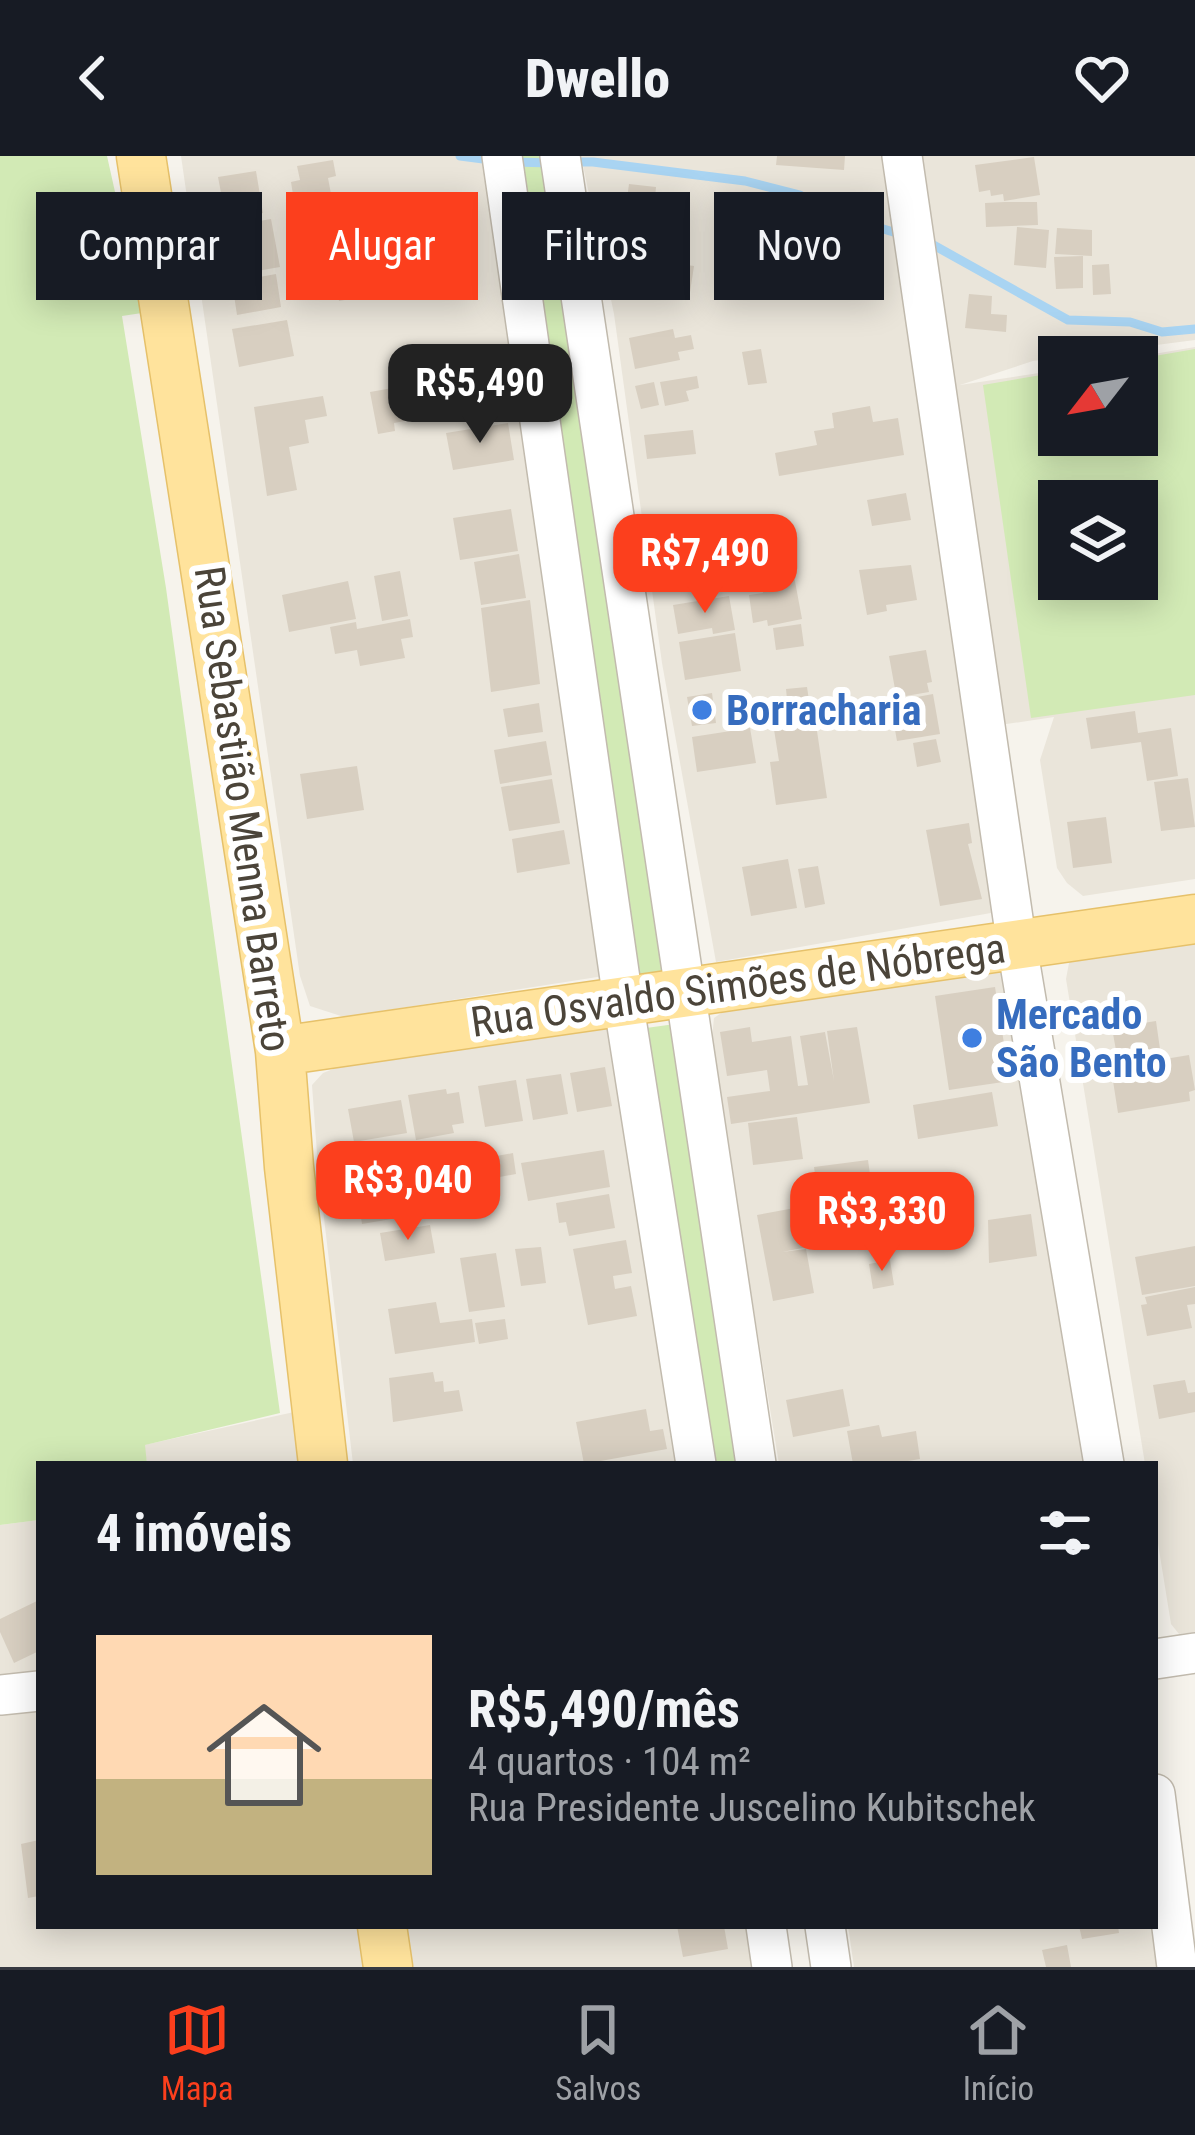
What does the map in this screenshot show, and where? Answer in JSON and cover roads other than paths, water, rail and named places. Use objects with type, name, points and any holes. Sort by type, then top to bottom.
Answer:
[{"type":"main road","name":"Rua Sebastião Menna Barreto","points":[[141,156],[280,1051],[323,1461]]},
{"type":"main road","name":"Rua Osvaldo Simões de Nóbrega","points":[[280,1051],[1195,919]]},
{"type":"main road","points":[[382,1929],[388,1967]]},
{"type":"street","points":[[902,156],[1017,946],[1104,1461]]},
{"type":"street","points":[[504,170],[623,1000],[696,1461]]},
{"type":"street","points":[[563,172],[756,1461]]},
{"type":"street","points":[[1158,1659],[1195,1653]]},
{"type":"street","points":[[0,1695],[36,1690]]},
{"type":"street","points":[[1158,1817],[1178,1967]]},
{"type":"street","points":[[766,1929],[772,1967]]},
{"type":"street","points":[[825,1929],[831,1967]]},
{"type":"waterway","points":[[460,156],[491,160]]},
{"type":"waterway","points":[[514,162],[551,163]]},
{"type":"waterway","points":[[568,162],[745,181],[800,195],[827,212],[900,234]]},
{"type":"waterway","points":[[928,242],[1068,320],[1130,322],[1162,332],[1195,329]]},
{"type":"place","name":"Borracharia","points":[[702,710]]},
{"type":"place","name":"Mercado São Bento","points":[[972,1038]]}]
